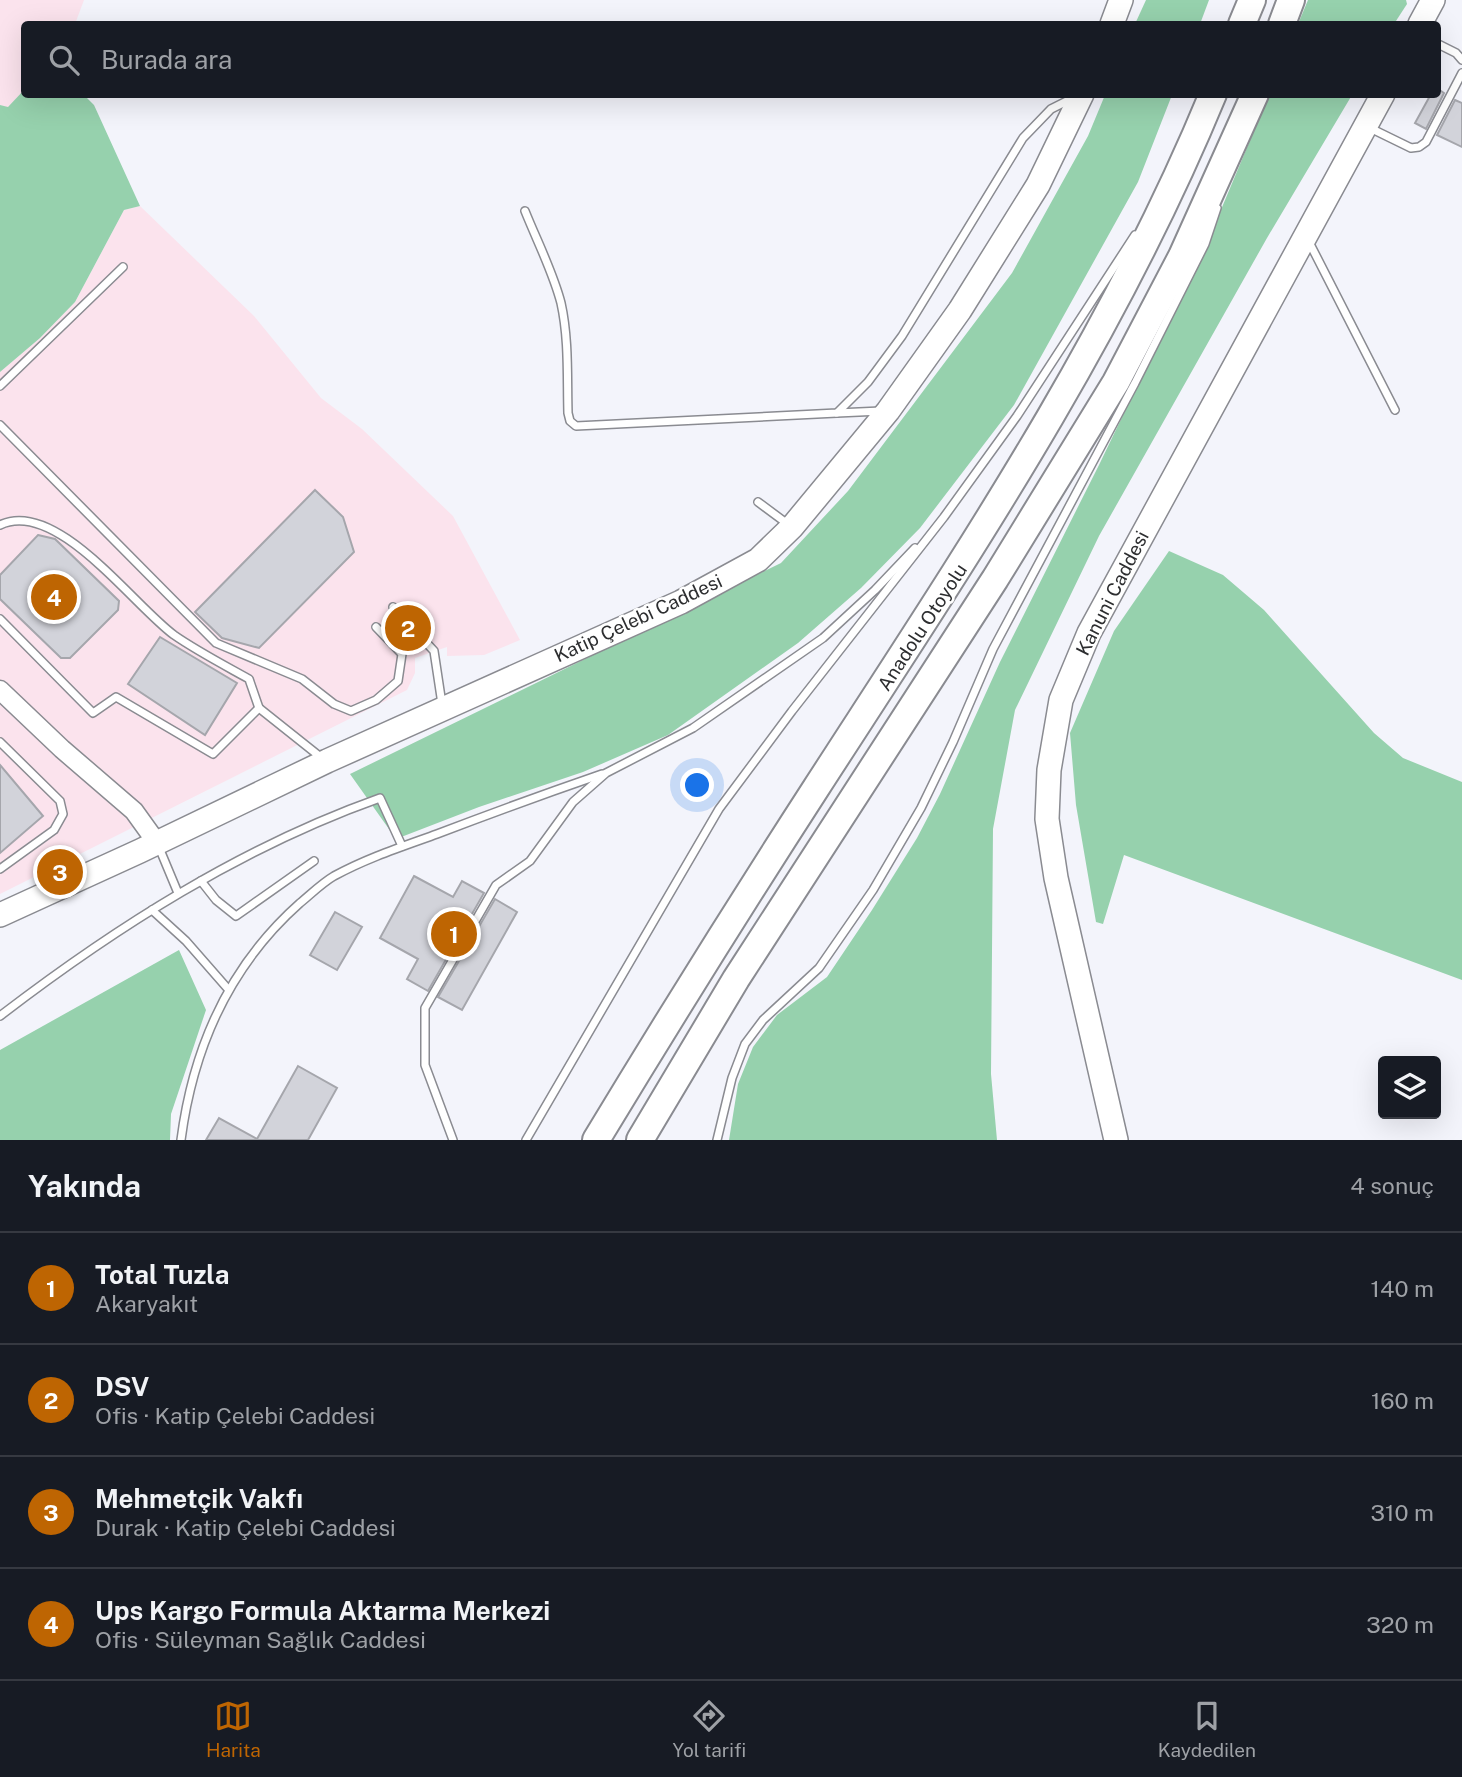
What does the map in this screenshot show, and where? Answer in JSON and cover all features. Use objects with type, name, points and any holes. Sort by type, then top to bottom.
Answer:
[{"type":"highway","points":[[1243,21],[1252,0]]},
{"type":"highway","points":[[1283,21],[1291,0]]},
{"type":"highway","name":"Anadolu Otoyolu","points":[[596,1140],[699,971],[1021,471],[1130,278],[1211,98]]},
{"type":"highway","name":"Anadolu Otoyolu","points":[[640,1140],[736,979],[995,579],[1116,382],[1182,256],[1253,98]]},
{"type":"main road","points":[[1113,21],[1121,0]]},
{"type":"main road","points":[[1422,21],[1433,0]]},
{"type":"main road","name":"Katip Çelebi Caddesi","points":[[0,915],[157,844],[327,761],[681,602],[758,559],[792,527],[888,411],[960,310],[1038,185],[1079,98]]},
{"type":"main road","name":"Kanuni Caddesi","points":[[1116,1140],[1056,878],[1047,819],[1049,770],[1061,700],[1089,633],[1381,98]]},
{"type":"street","points":[[0,690],[62,749],[134,811],[157,844]]},
{"type":"lane","points":[[1441,46],[1456,53],[1462,60]]},
{"type":"lane","points":[[1366,126],[1411,148],[1419,147],[1426,142],[1462,73]]},
{"type":"lane","points":[[837,413],[868,382],[902,335],[1023,138],[1051,109],[1073,98]]},
{"type":"lane","points":[[1230,169],[1254,98]]},
{"type":"lane","points":[[1153,206],[1196,136]]},
{"type":"lane","points":[[717,1139],[732,1078],[745,1044],[763,1020],[819,968],[873,890],[921,808],[993,649],[1135,383],[1205,244],[1222,194]]},
{"type":"lane","points":[[525,211],[561,305],[566,343],[568,413],[570,421],[576,426],[888,411]]},
{"type":"lane","points":[[527,1140],[719,809],[944,517],[1017,416],[1138,229]]},
{"type":"lane","points":[[1307,236],[1395,410]]},
{"type":"lane","points":[[0,386],[123,267]]},
{"type":"lane","points":[[0,425],[216,643],[302,679],[334,704],[351,711],[376,700],[398,681],[402,654],[376,627]]},
{"type":"lane","points":[[758,502],[792,527]]},
{"type":"lane","points":[[181,1140],[186,1101],[209,1032],[229,989],[254,950],[307,897],[331,878],[382,852],[606,773],[693,728],[823,638],[875,590],[944,517]]},
{"type":"lane","points":[[0,525],[10,520],[39,523],[68,537],[174,634],[249,679],[259,708],[327,761]]},
{"type":"lane","points":[[393,607],[434,651],[443,708]]},
{"type":"lane","points":[[0,619],[93,713],[116,697],[212,754],[259,708]]},
{"type":"lane","points":[[0,742],[60,801],[63,814],[54,830],[0,869]]},
{"type":"lane","points":[[453,1140],[425,1065],[425,1008],[496,885],[530,860],[573,802],[606,773]]},
{"type":"lane","points":[[0,1016],[59,971],[178,893],[270,844],[348,809],[380,797],[402,846]]},
{"type":"lane","points":[[157,844],[178,893]]},
{"type":"lane","points":[[201,881],[216,900],[236,915],[314,861]]},
{"type":"lane","points":[[152,910],[186,941],[229,989]]},
{"type":"shaded area","points":[[0,0],[84,0],[76,21],[21,21],[21,93],[8,108],[0,105]]},
{"type":"shaded area","points":[[140,206],[254,316],[321,398],[362,429],[453,516],[520,640],[484,655],[447,656],[447,647],[415,658],[415,673],[407,690],[0,894],[0,372],[40,338],[75,302],[124,210]]},
{"type":"green space","points":[[1146,0],[1209,0],[1201,21],[1136,21]]},
{"type":"green space","points":[[1308,0],[1406,0],[1407,4],[1396,21],[1299,21]]},
{"type":"green space","points":[[21,93],[21,98],[87,98],[94,105],[140,206],[124,210],[75,302],[40,338],[0,372],[0,105],[8,107]]},
{"type":"green space","points":[[1104,98],[1171,98],[1138,182],[1014,405],[920,528],[861,588],[798,643],[668,735],[583,772],[479,807],[396,839],[350,774],[781,563],[848,491],[1012,273],[1088,136]]},
{"type":"green space","points":[[1268,98],[1350,98],[1267,238],[1099,536],[1015,710],[993,829],[991,1074],[997,1140],[729,1140],[738,1084],[753,1047],[777,1015],[827,977],[917,838],[1000,662],[1215,224]]},
{"type":"green space","points":[[1169,551],[1223,575],[1264,610],[1374,733],[1403,758],[1462,782],[1462,980],[1124,855],[1103,924],[1096,922],[1076,805],[1070,733],[1114,631]]},
{"type":"green space","points":[[179,950],[206,1010],[171,1114],[170,1140],[0,1140],[0,1050]]},
{"type":"building","points":[[1441,91],[1444,93],[1426,129],[1415,123],[1429,98],[1441,98]]},
{"type":"building","points":[[1455,100],[1462,103],[1462,147],[1437,135]]},
{"type":"building","points":[[315,490],[343,517],[354,552],[259,648],[222,638],[195,612]]},
{"type":"building","points":[[38,535],[55,539],[119,601],[118,610],[70,658],[61,658],[0,599],[0,575]]},
{"type":"building","points":[[160,637],[237,683],[205,735],[128,684]]},
{"type":"building","points":[[0,765],[43,816],[0,853]]},
{"type":"building","points":[[414,876],[453,897],[462,881],[484,893],[428,991],[407,979],[418,959],[380,938]]},
{"type":"building","points":[[495,899],[517,912],[462,1010],[438,997]]},
{"type":"building","points":[[335,912],[362,927],[337,970],[310,955]]},
{"type":"building","points":[[298,1066],[337,1088],[308,1140],[206,1140],[219,1118],[257,1139]]},
{"type":"place","name":"Ups Kargo Formula Aktarma Merkezi","points":[[54,597]]},
{"type":"place","name":"DSV","points":[[408,628]]},
{"type":"place","name":"Mehmetçik Vakfı","points":[[60,872]]},
{"type":"place","name":"Total Tuzla","points":[[454,934]]}]
